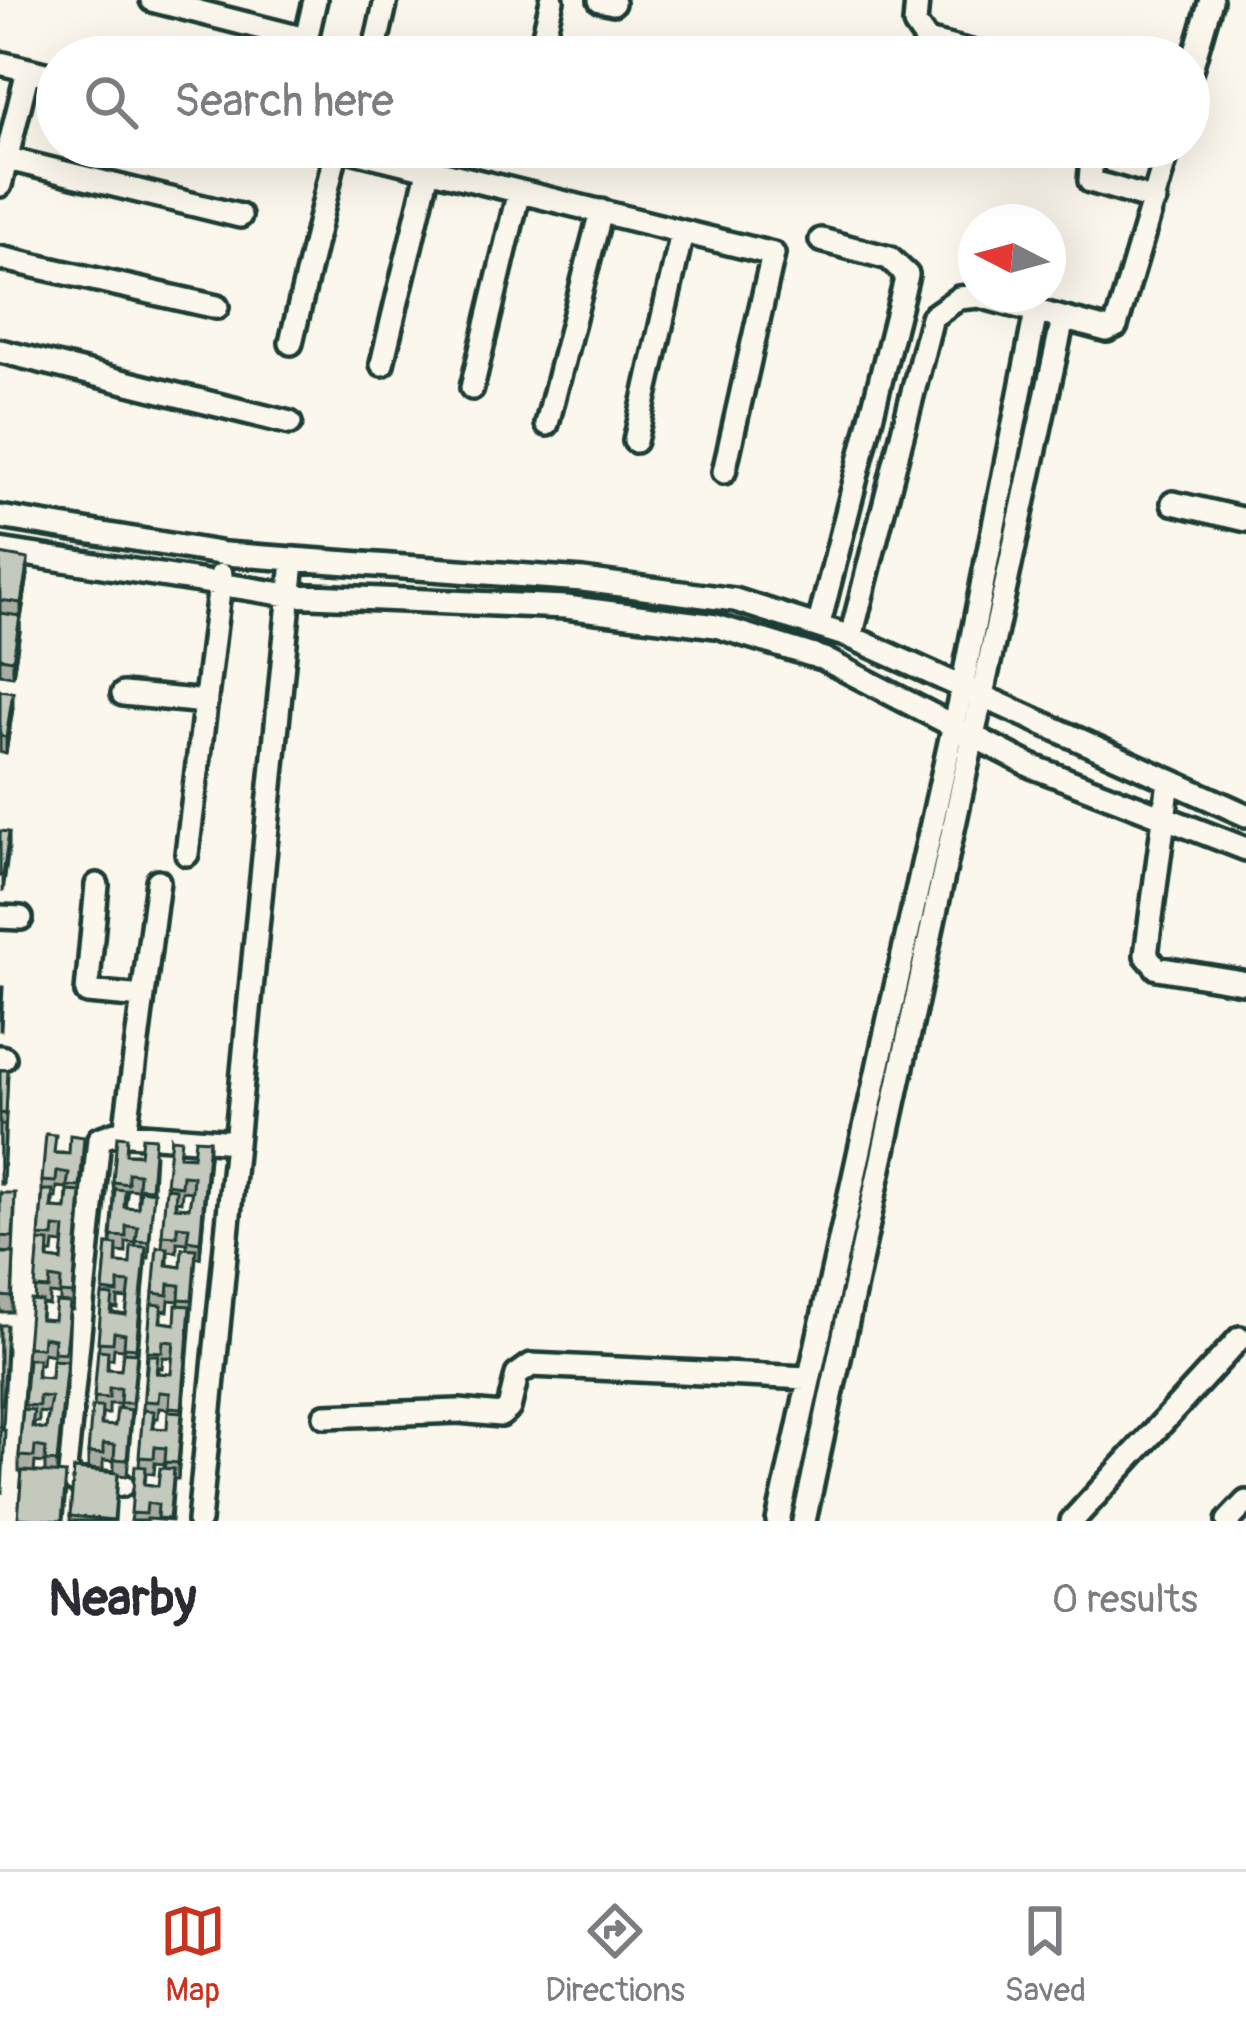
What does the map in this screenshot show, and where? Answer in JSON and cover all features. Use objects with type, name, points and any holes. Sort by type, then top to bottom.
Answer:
[{"type":"street","points":[[152,0],[266,36]]},
{"type":"street","points":[[307,36],[315,0]]},
{"type":"street","points":[[378,36],[386,0]]},
{"type":"street","points":[[544,36],[552,0]]},
{"type":"street","points":[[917,0],[915,23],[924,36]]},
{"type":"street","points":[[1201,36],[1211,0]]},
{"type":"street","points":[[0,63],[36,72]]},
{"type":"street","points":[[0,185],[28,70]]},
{"type":"street","points":[[3,158],[36,166]]},
{"type":"street","points":[[44,168],[240,216]]},
{"type":"street","points":[[291,344],[332,168]]},
{"type":"street","points":[[417,168],[772,254],[724,472]]},
{"type":"street","points":[[1091,168],[1090,182],[1155,200]]},
{"type":"street","points":[[778,1521],[962,688],[1036,312],[1107,330],[1116,326],[1163,168]]},
{"type":"street","points":[[382,364],[428,171]]},
{"type":"street","points":[[472,388],[518,195]]},
{"type":"street","points":[[547,424],[602,212]]},
{"type":"street","points":[[635,441],[682,233]]},
{"type":"street","points":[[819,624],[907,275],[889,258],[821,240]]},
{"type":"street","points":[[0,258],[217,307]]},
{"type":"street","points":[[851,637],[932,317],[958,299]]},
{"type":"street","points":[[804,1521],[1064,320]]},
{"type":"street","points":[[0,351],[290,422]]},
{"type":"street","points":[[1173,503],[1246,520]]},
{"type":"street","points":[[0,517],[225,554],[638,586],[735,600],[851,637],[1246,815]]},
{"type":"street","points":[[0,550],[290,595],[543,605],[716,626],[824,659],[976,740],[1163,820],[1246,849]]},
{"type":"street","points":[[188,854],[225,554]]},
{"type":"street","points":[[199,1521],[293,561]]},
{"type":"street","points":[[123,694],[206,702]]},
{"type":"street","points":[[1169,781],[1145,944],[1149,963],[1242,982]]},
{"type":"street","points":[[125,1134],[158,881]]},
{"type":"street","points":[[97,885],[87,992],[143,997]]},
{"type":"street","points":[[122,1485],[75,1481],[65,1469],[96,1149],[109,1134],[236,1142]]},
{"type":"street","points":[[1072,1521],[1240,1338]]},
{"type":"street","points":[[326,1416],[459,1411],[501,1415],[508,1408],[518,1375],[532,1365],[807,1378]]},
{"type":"street","points":[[1228,1521],[1246,1502]]},
{"type":"building","points":[[0,554],[28,559],[21,603],[0,600]]},
{"type":"building","points":[[0,613],[20,616],[13,660],[0,658]]},
{"type":"building","points":[[0,690],[13,692],[6,737],[0,736]]},
{"type":"building","points":[[0,831],[9,832],[3,876],[0,876]]},
{"type":"building","points":[[0,1070],[8,1070],[6,1114],[0,1113]]},
{"type":"building","points":[[0,1125],[5,1125],[3,1168],[0,1168]]},
{"type":"building","points":[[46,1134],[56,1135],[54,1153],[69,1154],[70,1135],[84,1137],[80,1187],[67,1186],[69,1173],[57,1171],[56,1182],[42,1181]]},
{"type":"building","points":[[117,1136],[127,1137],[126,1154],[140,1155],[142,1137],[155,1138],[151,1189],[138,1188],[139,1174],[128,1173],[128,1184],[113,1182]]},
{"type":"building","points":[[171,1138],[181,1139],[179,1156],[193,1157],[195,1139],[209,1140],[200,1242],[187,1240],[189,1227],[177,1226],[177,1236],[162,1235],[166,1188],[176,1189],[175,1207],[189,1208],[192,1190],[193,1176],[182,1175],[181,1186],[166,1184]]},
{"type":"building","points":[[115,1189],[125,1190],[124,1207],[138,1208],[140,1190],[154,1192],[149,1242],[136,1241],[138,1227],[126,1226],[126,1237],[111,1236]]},
{"type":"building","points":[[43,1190],[53,1190],[51,1208],[66,1209],[68,1191],[81,1192],[73,1294],[60,1293],[61,1280],[50,1278],[49,1289],[35,1288],[39,1241],[49,1242],[48,1259],[62,1261],[65,1228],[54,1227],[53,1237],[39,1236]]},
{"type":"building","points":[[0,1193],[15,1193],[13,1237],[0,1236]]},
{"type":"building","points":[[107,1244],[117,1245],[116,1263],[130,1264],[131,1246],[146,1247],[136,1348],[124,1347],[125,1334],[114,1332],[113,1343],[98,1342],[102,1295],[113,1296],[111,1313],[126,1315],[130,1283],[118,1282],[118,1293],[103,1291]]},
{"type":"building","points":[[157,1247],[168,1248],[166,1265],[181,1267],[182,1248],[196,1249],[192,1300],[179,1299],[180,1285],[169,1284],[168,1295],[153,1293]]},
{"type":"building","points":[[0,1253],[14,1253],[12,1297],[0,1296]]},
{"type":"building","points":[[31,1300],[42,1301],[40,1319],[54,1320],[56,1302],[70,1303],[65,1353],[53,1352],[54,1339],[43,1337],[42,1348],[27,1347]]},
{"type":"building","points":[[151,1304],[162,1305],[160,1322],[175,1324],[176,1305],[190,1306],[182,1408],[169,1407],[170,1393],[159,1392],[158,1402],[144,1401],[148,1355],[158,1355],[156,1373],[171,1374],[174,1342],[163,1341],[162,1352],[147,1351]]},
{"type":"building","points":[[0,1325],[7,1325],[3,1404],[0,1404]]},
{"type":"building","points":[[98,1350],[108,1351],[107,1369],[121,1370],[123,1352],[137,1353],[132,1403],[120,1403],[121,1388],[109,1388],[109,1398],[94,1397]]},
{"type":"building","points":[[28,1359],[38,1359],[37,1377],[51,1378],[52,1360],[67,1361],[57,1462],[45,1461],[46,1448],[35,1446],[34,1457],[19,1456],[23,1409],[34,1410],[32,1427],[46,1429],[51,1397],[39,1396],[39,1406],[24,1405]]},
{"type":"building","points":[[92,1407],[102,1407],[101,1425],[115,1426],[117,1408],[131,1410],[127,1460],[114,1459],[115,1445],[103,1444],[103,1454],[88,1453]]},
{"type":"building","points":[[143,1410],[154,1411],[152,1428],[167,1429],[168,1411],[182,1412],[178,1463],[165,1462],[166,1448],[155,1447],[154,1458],[139,1457]]},
{"type":"building","points":[[0,1430],[5,1430],[2,1492],[0,1491]]},
{"type":"building","points":[[135,1466],[146,1467],[144,1484],[158,1486],[160,1468],[174,1469],[169,1519],[157,1518],[158,1505],[147,1503],[146,1514],[131,1513]]},
{"type":"building","points":[[74,1469],[118,1473],[114,1520],[70,1516]]},
{"type":"building","points":[[22,1471],[66,1474],[62,1521],[18,1518]]}]
